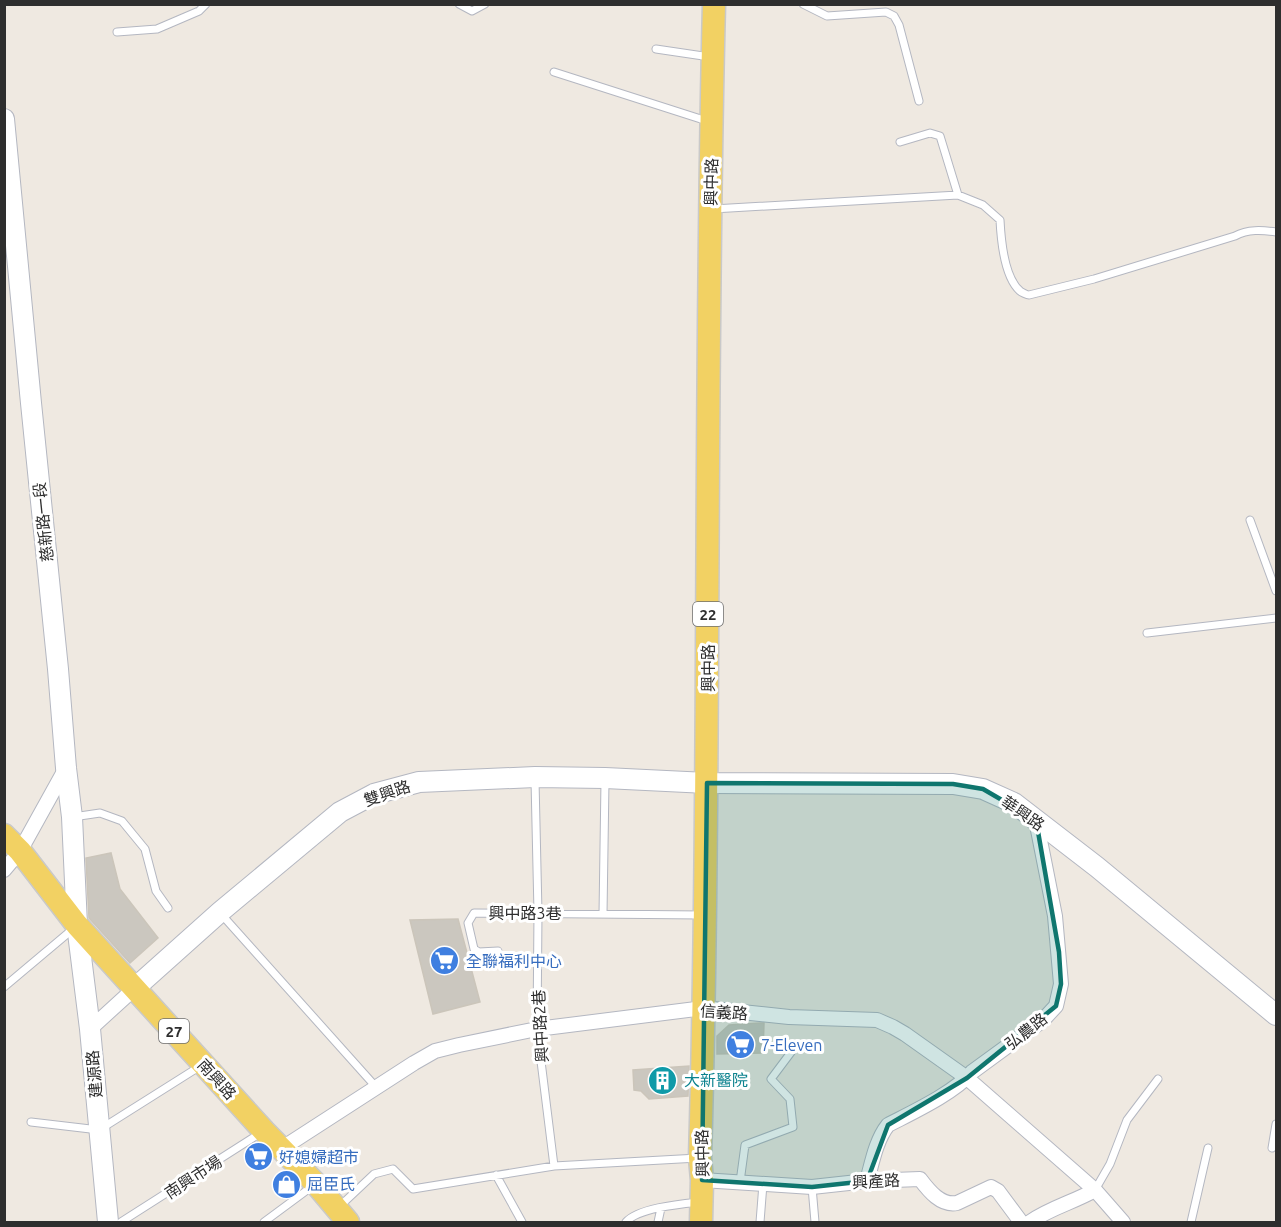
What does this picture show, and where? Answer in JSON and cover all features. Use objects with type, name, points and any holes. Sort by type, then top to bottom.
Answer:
[{"type":"main road","name":"興中路","points":[[701,1190],[705,1008],[710,210],[714,4]]},
{"type":"main road","name":"慈新路一段","points":[[4,119],[72,818],[77,925]]},
{"type":"main road","name":"雙興路","points":[[135,988],[220,912],[340,812],[374,794],[419,782],[535,777],[707,783]]},
{"type":"main road","name":"華興路","points":[[707,783],[953,784],[983,789],[1014,803],[1097,867],[1276,1015]]},
{"type":"main road","name":"南興路","points":[[12,843],[77,925],[264,1131],[316,1184],[342,1216]]},
{"type":"main road","name":"建源路","points":[[77,925],[90,1029],[108,1222]]},
{"type":"street","points":[[4,870],[12,843],[66,768]]},
{"type":"street","name":"弘農路","points":[[867,1181],[879,1140],[888,1125],[937,1099],[967,1078],[1043,1020],[1056,1006],[1061,984],[1059,952],[1055,916],[1036,820]]},
{"type":"street","points":[[90,1029],[135,988]]},
{"type":"street","name":"信義路","points":[[282,1149],[414,1063],[435,1051],[459,1045],[537,1029],[705,1008],[789,1017],[877,1020],[905,1034],[967,1078],[1095,1190],[1123,1222]]},
{"type":"street","name":"興產路","points":[[701,1190],[740,1182],[812,1187],[867,1181],[920,1179],[931,1193],[952,1204],[991,1187],[998,1191],[1021,1222]]},
{"type":"street","points":[[1030,1222],[1040,1215],[1095,1190]]},
{"type":"lane","points":[[117,32],[157,29],[199,10],[206,4]]},
{"type":"lane","points":[[459,4],[472,11],[484,4]]},
{"type":"lane","points":[[803,4],[827,16],[886,12],[894,16],[919,101]]},
{"type":"lane","points":[[656,49],[712,57]]},
{"type":"lane","points":[[554,72],[712,122]]},
{"type":"lane","points":[[900,142],[930,133],[940,136],[958,195]]},
{"type":"lane","points":[[710,210],[958,195],[983,205],[1000,220],[1002,254],[1012,280],[1020,292],[1029,295],[1094,279],[1235,236],[1243,231],[1276,232]]},
{"type":"lane","points":[[1250,520],[1276,591]]},
{"type":"lane","points":[[1147,633],[1276,618]]},
{"type":"lane","name":"興中路2巷","points":[[535,777],[538,913],[537,1029],[554,1166]]},
{"type":"lane","points":[[603,914],[605,778]]},
{"type":"lane","points":[[72,818],[100,813],[122,821],[146,849],[156,891],[168,908]]},
{"type":"lane","points":[[220,912],[376,1087]]},
{"type":"lane","name":"興中路3巷","points":[[498,951],[479,952],[474,949],[468,923],[474,913],[704,915]]},
{"type":"lane","points":[[4,987],[77,925]]},
{"type":"lane","points":[[740,1182],[745,1145],[793,1126],[790,1099],[771,1079],[792,1051]]},
{"type":"lane","points":[[31,1122],[99,1130],[204,1064]]},
{"type":"lane","points":[[1095,1190],[1110,1164],[1127,1120],[1158,1079]]},
{"type":"lane","points":[[1272,1148],[1276,1124]]},
{"type":"lane","name":"南興市場","points":[[121,1222],[264,1131]]},
{"type":"lane","points":[[1191,1222],[1208,1148]]},
{"type":"lane","points":[[342,1216],[374,1174],[393,1169],[412,1189],[554,1166],[701,1190]]},
{"type":"lane","points":[[496,1176],[522,1222]]},
{"type":"lane","points":[[264,1222],[316,1184]]},
{"type":"lane","points":[[760,1222],[763,1184]]},
{"type":"lane","points":[[812,1187],[815,1222]]},
{"type":"lane","points":[[626,1222],[635,1215],[661,1208],[701,1190]]},
{"type":"lane","points":[[658,1222],[661,1208]]},
{"type":"highlighted area","points":[[707,783],[953,784],[983,789],[1036,820],[1059,952],[1061,984],[1056,1006],[967,1078],[888,1125],[867,1181],[812,1187],[702,1180]]},
{"type":"building","points":[[111,853],[120,889],[158,938],[130,963],[89,918],[86,858]]},
{"type":"building","name":"全聯福利中心","points":[[458,919],[480,1002],[433,1014],[410,920]]},
{"type":"building","name":"7-Eleven","points":[[764,1023],[763,1053],[717,1054],[717,1036],[729,1025]]},
{"type":"building","name":"大新醫院","points":[[689,1066],[688,1096],[649,1099],[641,1091],[634,1090],[633,1070]]},
{"type":"place","name":"全聯福利中心","points":[[445,961]]},
{"type":"place","name":"7-Eleven","points":[[740,1045]]},
{"type":"place","name":"大新醫院","points":[[663,1080]]},
{"type":"place","name":"好媳婦超市","points":[[258,1157]]},
{"type":"place","name":"屈臣氏","points":[[286,1184]]}]
